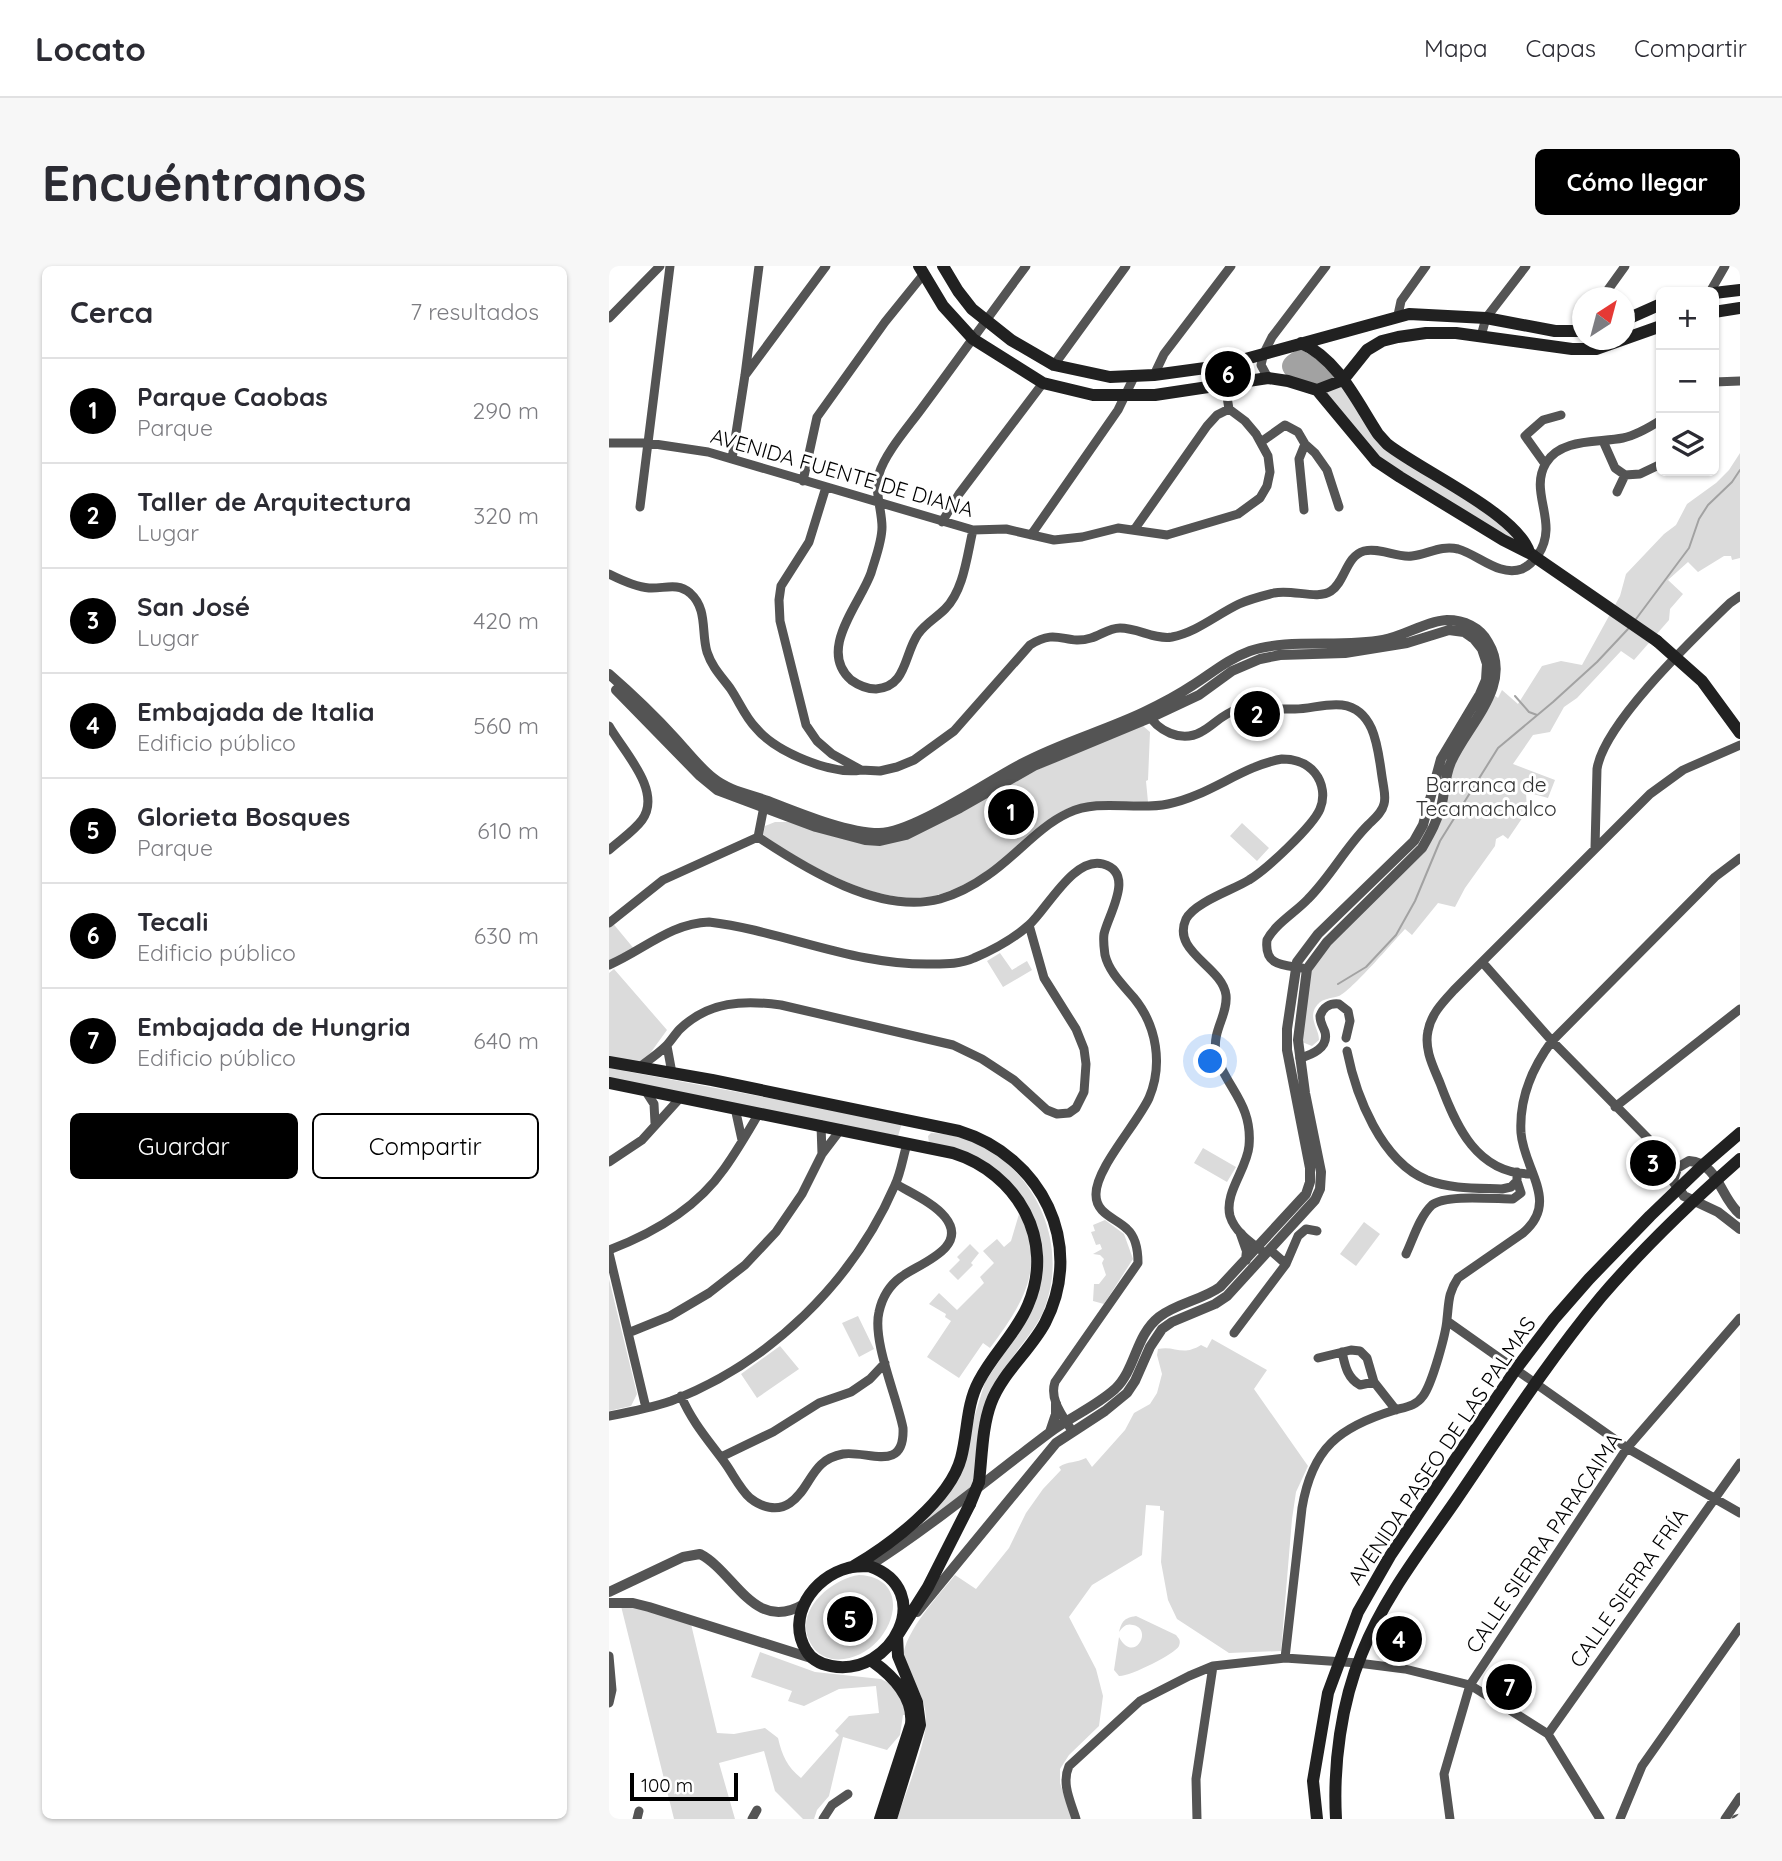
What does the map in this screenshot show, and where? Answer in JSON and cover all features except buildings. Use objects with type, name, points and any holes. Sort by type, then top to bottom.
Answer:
[{"type":"main road","points":[[943,266],[958,291],[985,321],[1032,354],[1054,365],[1109,377],[1134,377],[1220,366],[1398,315],[1486,318],[1555,331],[1572,330]]},
{"type":"main road","points":[[921,270],[943,306],[972,338],[1043,383],[1093,395],[1126,397],[1154,396],[1268,378],[1317,390],[1376,461],[1492,533],[1532,554],[1657,641],[1702,681],[1740,733]]},
{"type":"main road","points":[[1719,292],[1740,290]]},
{"type":"main road","points":[[1635,316],[1656,306]]},
{"type":"main road","points":[[1719,311],[1740,308]]},
{"type":"main road","points":[[1317,390],[1343,380],[1367,350],[1382,341],[1426,333],[1481,336],[1572,349],[1596,349],[1656,328]]},
{"type":"main road","points":[[1301,343],[1324,355],[1378,435],[1387,444],[1487,508],[1525,540],[1532,554]]},
{"type":"main road","points":[[609,1062],[641,1066],[971,1135],[993,1145],[1013,1159],[1030,1177],[1044,1198],[1057,1234],[1059,1273],[1054,1299],[1037,1336],[990,1404],[979,1482],[970,1504],[927,1587],[897,1636],[872,1661],[843,1668],[827,1666],[810,1658],[801,1641],[798,1622],[804,1604],[812,1591],[826,1578],[854,1566],[881,1549],[918,1519],[955,1474],[962,1456],[967,1419],[975,1389],[1024,1313],[1033,1293],[1037,1249],[1024,1208],[1006,1184],[990,1170],[953,1153],[609,1083]]},
{"type":"main road","points":[[910,1145],[923,1140],[925,1134],[916,1122]]},
{"type":"main road","name":"AVENIDA PASEO DE LAS PALMAS","points":[[1317,1819],[1313,1781],[1328,1693],[1358,1612],[1390,1556],[1516,1369],[1589,1279],[1677,1189],[1740,1133]]},
{"type":"main road","name":"AVENIDA PASEO DE LAS PALMAS","points":[[1336,1819],[1335,1792],[1341,1731],[1358,1663],[1394,1591],[1536,1383],[1603,1295],[1693,1202],[1740,1159]]},
{"type":"main road","points":[[854,1566],[880,1569],[890,1577],[902,1595],[904,1616],[897,1636],[898,1656],[917,1702],[920,1725],[891,1819]]},
{"type":"main road","points":[[872,1661],[897,1683],[908,1700],[912,1714],[880,1819]]},
{"type":"street","points":[[640,506],[670,266]]},
{"type":"street","points":[[732,459],[759,266]]},
{"type":"street","points":[[745,375],[826,266]]},
{"type":"street","points":[[973,530],[958,590],[944,610],[928,621],[916,637],[904,670],[885,688],[863,687],[845,672],[839,659],[839,647],[844,627],[870,576],[879,545],[882,530],[879,475],[885,462],[972,338],[1026,266]]},
{"type":"street","points":[[1054,365],[1126,266]]},
{"type":"street","points":[[1154,375],[1164,354],[1231,266]]},
{"type":"street","points":[[1268,378],[1261,365],[1263,353],[1326,266]]},
{"type":"street","points":[[1398,315],[1401,301],[1426,266]]},
{"type":"street","points":[[1481,336],[1486,318],[1526,266]]},
{"type":"street","points":[[1610,287],[1625,266]]},
{"type":"street","points":[[1715,287],[1725,266]]},
{"type":"street","points":[[609,318],[658,268]]},
{"type":"street","points":[[803,481],[817,417],[921,270]]},
{"type":"street","points":[[1031,535],[1126,397],[1134,377]]},
{"type":"street","points":[[1719,382],[1740,381]]},
{"type":"street","points":[[942,522],[959,494],[1043,383]]},
{"type":"street","points":[[1134,530],[1207,426],[1217,415],[1229,409],[1225,385]]},
{"type":"street","name":"AVENIDA FUENTE DE DIANA","points":[[609,443],[648,443],[682,447],[732,459],[973,530],[995,528],[1054,540],[1107,529],[1167,535],[1220,521],[1251,506],[1267,486],[1270,472],[1268,456],[1245,421],[1229,409]]},
{"type":"street","points":[[1545,464],[1525,436],[1543,420],[1561,415]]},
{"type":"street","points":[[609,575],[649,588],[681,587],[691,594],[700,606],[704,619],[704,639],[714,669],[728,685],[754,727],[764,737],[793,754],[848,772],[880,771],[914,760],[954,731],[1030,645],[1041,638],[1053,636],[1090,639],[1110,629],[1121,628],[1170,637],[1194,630],[1240,604],[1261,596],[1281,591],[1321,595],[1330,592],[1337,586],[1355,557],[1364,551],[1413,556],[1431,550],[1459,549],[1502,570],[1516,571],[1527,567],[1547,538],[1546,514],[1540,490],[1545,464],[1566,446],[1626,438],[1656,423]]},
{"type":"street","points":[[1261,442],[1285,425],[1298,432],[1327,470],[1339,507]]},
{"type":"street","points":[[1603,441],[1615,468],[1626,475],[1640,474],[1656,466]]},
{"type":"street","points":[[1304,510],[1299,459],[1305,444]]},
{"type":"street","points":[[1617,492],[1626,475]]},
{"type":"street","points":[[826,488],[809,542],[781,586],[780,621],[806,725],[817,741],[832,754],[861,770]]},
{"type":"street","points":[[1595,848],[1599,758],[1618,727],[1675,657],[1740,596]]},
{"type":"street","points":[[609,683],[711,786],[728,796],[830,823],[880,833],[902,828],[981,791],[1039,755],[1148,714],[1226,662],[1253,650],[1276,646],[1343,645],[1382,640],[1438,627],[1449,620],[1467,623],[1476,628],[1489,643],[1497,664],[1497,679],[1492,694],[1450,765],[1436,803],[1433,829],[1422,848],[1301,968],[1287,1030],[1287,1050],[1321,1172],[1320,1189],[1312,1205],[1264,1251],[1221,1300],[1162,1329],[1150,1347],[1135,1381],[1127,1392],[1105,1411],[1049,1433],[899,1547],[869,1566]]},
{"type":"street","points":[[609,674],[716,780],[765,804]]},
{"type":"street","points":[[1148,714],[1167,732],[1189,736],[1199,733],[1237,709],[1298,709],[1341,705],[1353,708],[1370,724],[1384,793],[1384,806],[1352,842],[1320,887],[1269,936],[1266,949],[1273,962],[1276,965],[1301,968]]},
{"type":"street","points":[[609,726],[645,783],[649,800],[641,821],[609,850]]},
{"type":"street","points":[[1406,1254],[1428,1210],[1434,1204],[1447,1199],[1513,1199],[1521,1193],[1517,1177],[1484,1158],[1467,1140],[1453,1117],[1429,1055],[1427,1034],[1435,1013],[1595,848],[1671,777],[1740,745]]},
{"type":"street","points":[[758,838],[807,868],[858,890],[893,900],[930,900],[953,894],[987,876],[1055,820],[1080,808],[1103,805],[1160,806],[1178,802],[1276,760],[1294,760],[1310,768],[1318,777],[1323,794],[1316,816],[1273,862],[1250,880],[1193,911],[1184,926],[1186,944],[1219,980],[1225,992],[1224,1009],[1216,1032],[1216,1052],[1244,1107],[1249,1135],[1245,1164],[1229,1200],[1231,1218],[1247,1251],[1245,1259]]},
{"type":"street","points":[[758,838],[765,804]]},
{"type":"street","points":[[609,923],[663,880],[758,838]]},
{"type":"street","points":[[1285,1658],[1305,1486],[1313,1466],[1324,1449],[1347,1429],[1415,1404],[1422,1398],[1429,1387],[1447,1321],[1450,1289],[1458,1278],[1523,1233],[1538,1216],[1541,1201],[1521,1134],[1523,1101],[1531,1076],[1552,1041],[1715,877],[1740,858]]},
{"type":"street","points":[[609,965],[666,934],[703,922],[715,922],[866,958],[921,965],[949,964],[973,959],[1029,925],[1069,878],[1083,868],[1094,863],[1113,869],[1119,879],[1119,891],[1104,932],[1106,960],[1114,975],[1146,1015],[1153,1031],[1157,1057],[1149,1098],[1109,1161],[1095,1193],[1101,1210],[1128,1229],[1136,1245],[1138,1263],[1055,1382],[1052,1391],[1056,1404],[1069,1426]]},
{"type":"street","points":[[641,1066],[667,1046],[680,1029],[717,1006],[737,1002],[781,1005],[953,1045],[982,1059],[1014,1080],[1050,1112],[1069,1113],[1076,1108],[1084,1092],[1085,1056],[1076,1029],[1044,978],[1029,925]]},
{"type":"street","points":[[1483,963],[1552,1041],[1677,1168]]},
{"type":"street","points":[[1264,1251],[1267,1237],[1303,1198],[1309,1186],[1307,1121],[1298,1030],[1301,968]]},
{"type":"street","points":[[1300,1058],[1315,1054],[1323,1044],[1325,1034],[1320,1016],[1329,1005],[1339,1004],[1348,1011],[1350,1021],[1346,1038]]},
{"type":"street","points":[[1615,1107],[1740,1009]]},
{"type":"street","points":[[667,1046],[672,1073]]},
{"type":"street","points":[[1347,1051],[1367,1112],[1393,1155],[1409,1169],[1425,1179],[1458,1188],[1502,1189],[1511,1187],[1517,1177],[1533,1174]]},
{"type":"street","points":[[645,1090],[654,1104],[655,1125]]},
{"type":"street","points":[[609,1162],[634,1147],[681,1097]]},
{"type":"street","points":[[735,1108],[742,1140]]},
{"type":"street","points":[[646,1408],[609,1252],[642,1238],[700,1197],[723,1170],[759,1113]]},
{"type":"street","points":[[821,1125],[822,1154]]},
{"type":"street","points":[[628,1333],[670,1316],[709,1293],[745,1265],[776,1232],[802,1194],[822,1154],[841,1129]]},
{"type":"street","points":[[609,1416],[670,1401],[693,1391],[763,1350],[801,1319],[834,1283],[862,1245],[896,1184],[910,1145]]},
{"type":"street","points":[[1740,1213],[1727,1200],[1717,1179],[1703,1165],[1689,1161],[1677,1168],[1673,1181],[1677,1189],[1693,1202],[1719,1212],[1740,1228]]},
{"type":"street","points":[[681,1396],[690,1417],[749,1497],[765,1507],[775,1508],[793,1501],[817,1467],[829,1459],[850,1454],[887,1457],[898,1447],[904,1433],[877,1325],[883,1299],[901,1277],[935,1259],[947,1244],[950,1234],[948,1221],[943,1214],[896,1184]]},
{"type":"street","points":[[1234,1333],[1286,1264],[1300,1233],[1306,1229],[1317,1231]]},
{"type":"street","points":[[1241,1234],[1267,1237]]},
{"type":"street","points":[[1241,1234],[1286,1264]]},
{"type":"street","points":[[897,1636],[1069,1426],[1118,1385],[1143,1334],[1154,1321],[1166,1312],[1215,1291],[1245,1259],[1264,1251]]},
{"type":"street","name":"CALLE SIERRA PARACAIMA","points":[[1450,1819],[1444,1774],[1470,1685],[1627,1448],[1740,1318]]},
{"type":"street","points":[[1447,1321],[1627,1448],[1740,1513]]},
{"type":"street","points":[[1318,1358],[1360,1351],[1367,1358],[1374,1382],[1396,1410]]},
{"type":"street","points":[[1342,1352],[1347,1372],[1353,1382],[1360,1385],[1374,1382]]},
{"type":"street","points":[[720,1457],[773,1432],[818,1403],[851,1392],[870,1379],[885,1363]]},
{"type":"street","points":[[690,1417],[693,1391]]},
{"type":"street","points":[[670,1401],[690,1417]]},
{"type":"street","points":[[1049,1433],[1056,1404]]},
{"type":"street","name":"CALLE SIERRA FRÍA","points":[[1548,1734],[1740,1463]]},
{"type":"street","points":[[609,1592],[683,1557],[695,1554],[704,1556],[762,1609],[785,1612],[804,1604]]},
{"type":"street","points":[[609,1603],[633,1603],[649,1607],[810,1658]]},
{"type":"street","points":[[1620,1819],[1642,1766],[1740,1627]]},
{"type":"street","points":[[609,1656],[613,1690],[609,1703]]},
{"type":"street","points":[[1076,1819],[1065,1781],[1067,1771],[1072,1762],[1140,1702],[1213,1666],[1285,1658],[1405,1669],[1470,1685],[1548,1734],[1600,1819]]},
{"type":"street","points":[[1197,1819],[1196,1779],[1213,1666]]},
{"type":"street","points":[[823,1819],[832,1805],[848,1794]]},
{"type":"street","points":[[1725,1819],[1740,1797]]},
{"type":"green space","points":[[1341,384],[1377,435],[1437,476],[1518,538],[1515,544],[1377,458],[1318,392]]},
{"type":"green space","name":"Barranca de Tecamachalco","points":[[1740,453],[1740,558],[1732,560],[1731,556],[1724,556],[1698,572],[1688,562],[1668,580],[1683,594],[1670,609],[1669,620],[1634,660],[1621,651],[1577,698],[1564,707],[1550,732],[1533,735],[1513,764],[1555,780],[1548,798],[1526,792],[1527,811],[1508,839],[1503,835],[1496,839],[1495,846],[1455,907],[1438,903],[1412,935],[1405,929],[1345,992],[1320,1002],[1313,1012],[1319,1040],[1312,1046],[1302,1042],[1305,985],[1316,959],[1424,849],[1452,766],[1494,695],[1498,698],[1502,690],[1518,704],[1542,666],[1561,661],[1582,665],[1620,596],[1626,574],[1676,525],[1687,504],[1729,470]]},
{"type":"green space","points":[[1142,725],[1150,732],[1146,781],[1148,802],[1092,802],[1060,812],[989,869],[941,894],[919,898],[896,897],[872,891],[825,872],[763,836],[765,826],[775,822],[789,822],[865,843]]},
{"type":"green space","points":[[1242,823],[1269,848],[1257,861],[1230,836]]},
{"type":"green space","points":[[611,921],[635,950],[609,965],[609,923]]},
{"type":"green space","points":[[1000,953],[1012,970],[1027,961],[1032,970],[1003,987],[987,961]]},
{"type":"green space","points":[[614,969],[667,1030],[646,1059],[625,1071],[902,1123],[898,1136],[609,1081],[609,973]]},
{"type":"green space","points":[[931,1133],[961,1138],[988,1150],[1011,1167],[1030,1190],[1044,1216],[1051,1245],[1052,1274],[1042,1314],[1002,1376],[974,1481],[969,1489],[954,1501],[914,1529],[954,1484],[985,1382],[1031,1313],[1033,1217],[1026,1202],[1004,1176],[986,1162],[929,1143],[928,1136]]},
{"type":"green space","points":[[1203,1148],[1236,1167],[1227,1182],[1194,1163]]},
{"type":"green space","points":[[1019,1214],[1031,1251],[1031,1269],[1027,1285],[1012,1317],[990,1348],[983,1343],[959,1378],[927,1357],[951,1321],[945,1317],[946,1314],[929,1304],[939,1293],[957,1310],[984,1283],[980,1277],[994,1263],[983,1251],[997,1239],[1004,1247],[1011,1241]]},
{"type":"green space","points":[[1105,1220],[1124,1234],[1133,1259],[1104,1304],[1093,1301],[1094,1284],[1099,1284],[1106,1275],[1102,1263],[1104,1259],[1093,1254],[1102,1249],[1100,1244],[1096,1245],[1091,1232],[1095,1231],[1093,1225]]},
{"type":"green space","points":[[1364,1222],[1380,1234],[1356,1266],[1340,1254]]},
{"type":"green space","points":[[970,1244],[979,1253],[971,1263],[973,1265],[958,1280],[949,1271],[960,1260],[957,1257]]},
{"type":"green space","points":[[609,1279],[637,1394],[631,1406],[609,1411]]},
{"type":"green space","points":[[858,1316],[874,1349],[859,1357],[842,1323]]},
{"type":"green space","points":[[1212,1339],[1267,1370],[1254,1389],[1308,1466],[1296,1492],[1292,1519],[1281,1651],[1229,1653],[1177,1619],[1168,1600],[1161,1562],[1164,1511],[1160,1510],[1160,1506],[1146,1505],[1142,1555],[1092,1585],[1069,1617],[1096,1669],[1103,1696],[1099,1726],[1069,1755],[1060,1769],[1060,1783],[1072,1819],[897,1819],[925,1731],[924,1705],[905,1666],[903,1656],[906,1644],[920,1619],[955,1575],[976,1589],[1009,1548],[1026,1513],[1061,1470],[1059,1467],[1086,1458],[1092,1467],[1125,1430],[1134,1413],[1150,1404],[1157,1393],[1162,1374],[1158,1349],[1189,1350],[1201,1345],[1207,1348]]},
{"type":"green space","points":[[780,1346],[799,1369],[757,1398],[741,1374]]},
{"type":"green space","points":[[859,1575],[878,1580],[890,1590],[893,1605],[890,1621],[882,1636],[868,1649],[852,1658],[825,1657],[813,1647],[806,1632],[810,1609],[826,1590]]},
{"type":"green space","points":[[621,1606],[632,1606],[691,1624],[717,1733],[734,1734],[765,1728],[778,1738],[786,1760],[801,1778],[839,1735],[835,1731],[849,1716],[879,1713],[876,1686],[839,1689],[804,1706],[788,1701],[792,1691],[751,1677],[760,1652],[815,1672],[881,1679],[894,1686],[908,1715],[903,1715],[900,1735],[887,1750],[843,1737],[829,1796],[817,1810],[814,1819],[803,1819],[775,1791],[764,1751],[719,1763],[735,1819],[674,1819]]},
{"type":"green space","points":[[1136,1616],[1176,1635],[1180,1641],[1179,1646],[1151,1664],[1119,1676],[1114,1670],[1119,1637],[1130,1648],[1136,1647],[1142,1638],[1142,1632],[1131,1625],[1125,1626],[1119,1632],[1124,1621]]},
{"type":"shaded area","points":[[1301,349],[1327,366],[1339,382],[1316,390],[1289,378],[1284,373],[1282,364],[1287,356]]},
{"type":"waterway","points":[[1636,619],[1689,548],[1699,519],[1708,505],[1732,482],[1740,470]]},
{"type":"waterway","points":[[1338,984],[1366,967],[1396,935],[1415,901],[1440,841],[1498,748],[1597,662],[1628,629]]},
{"type":"waterway","points":[[1515,696],[1529,712],[1537,715]]},
{"type":"place","name":"Tecali","points":[[1228,374]]},
{"type":"place","name":"Taller de Arquitectura","points":[[1257,714]]},
{"type":"place","name":"Parque Caobas","points":[[1011,812]]},
{"type":"place","name":"San José","points":[[1653,1163]]},
{"type":"place","name":"Glorieta Bosques","points":[[850,1619]]},
{"type":"place","name":"Embajada de Italia","points":[[1399,1639]]},
{"type":"place","name":"Embajada de Hungria","points":[[1509,1687]]}]
